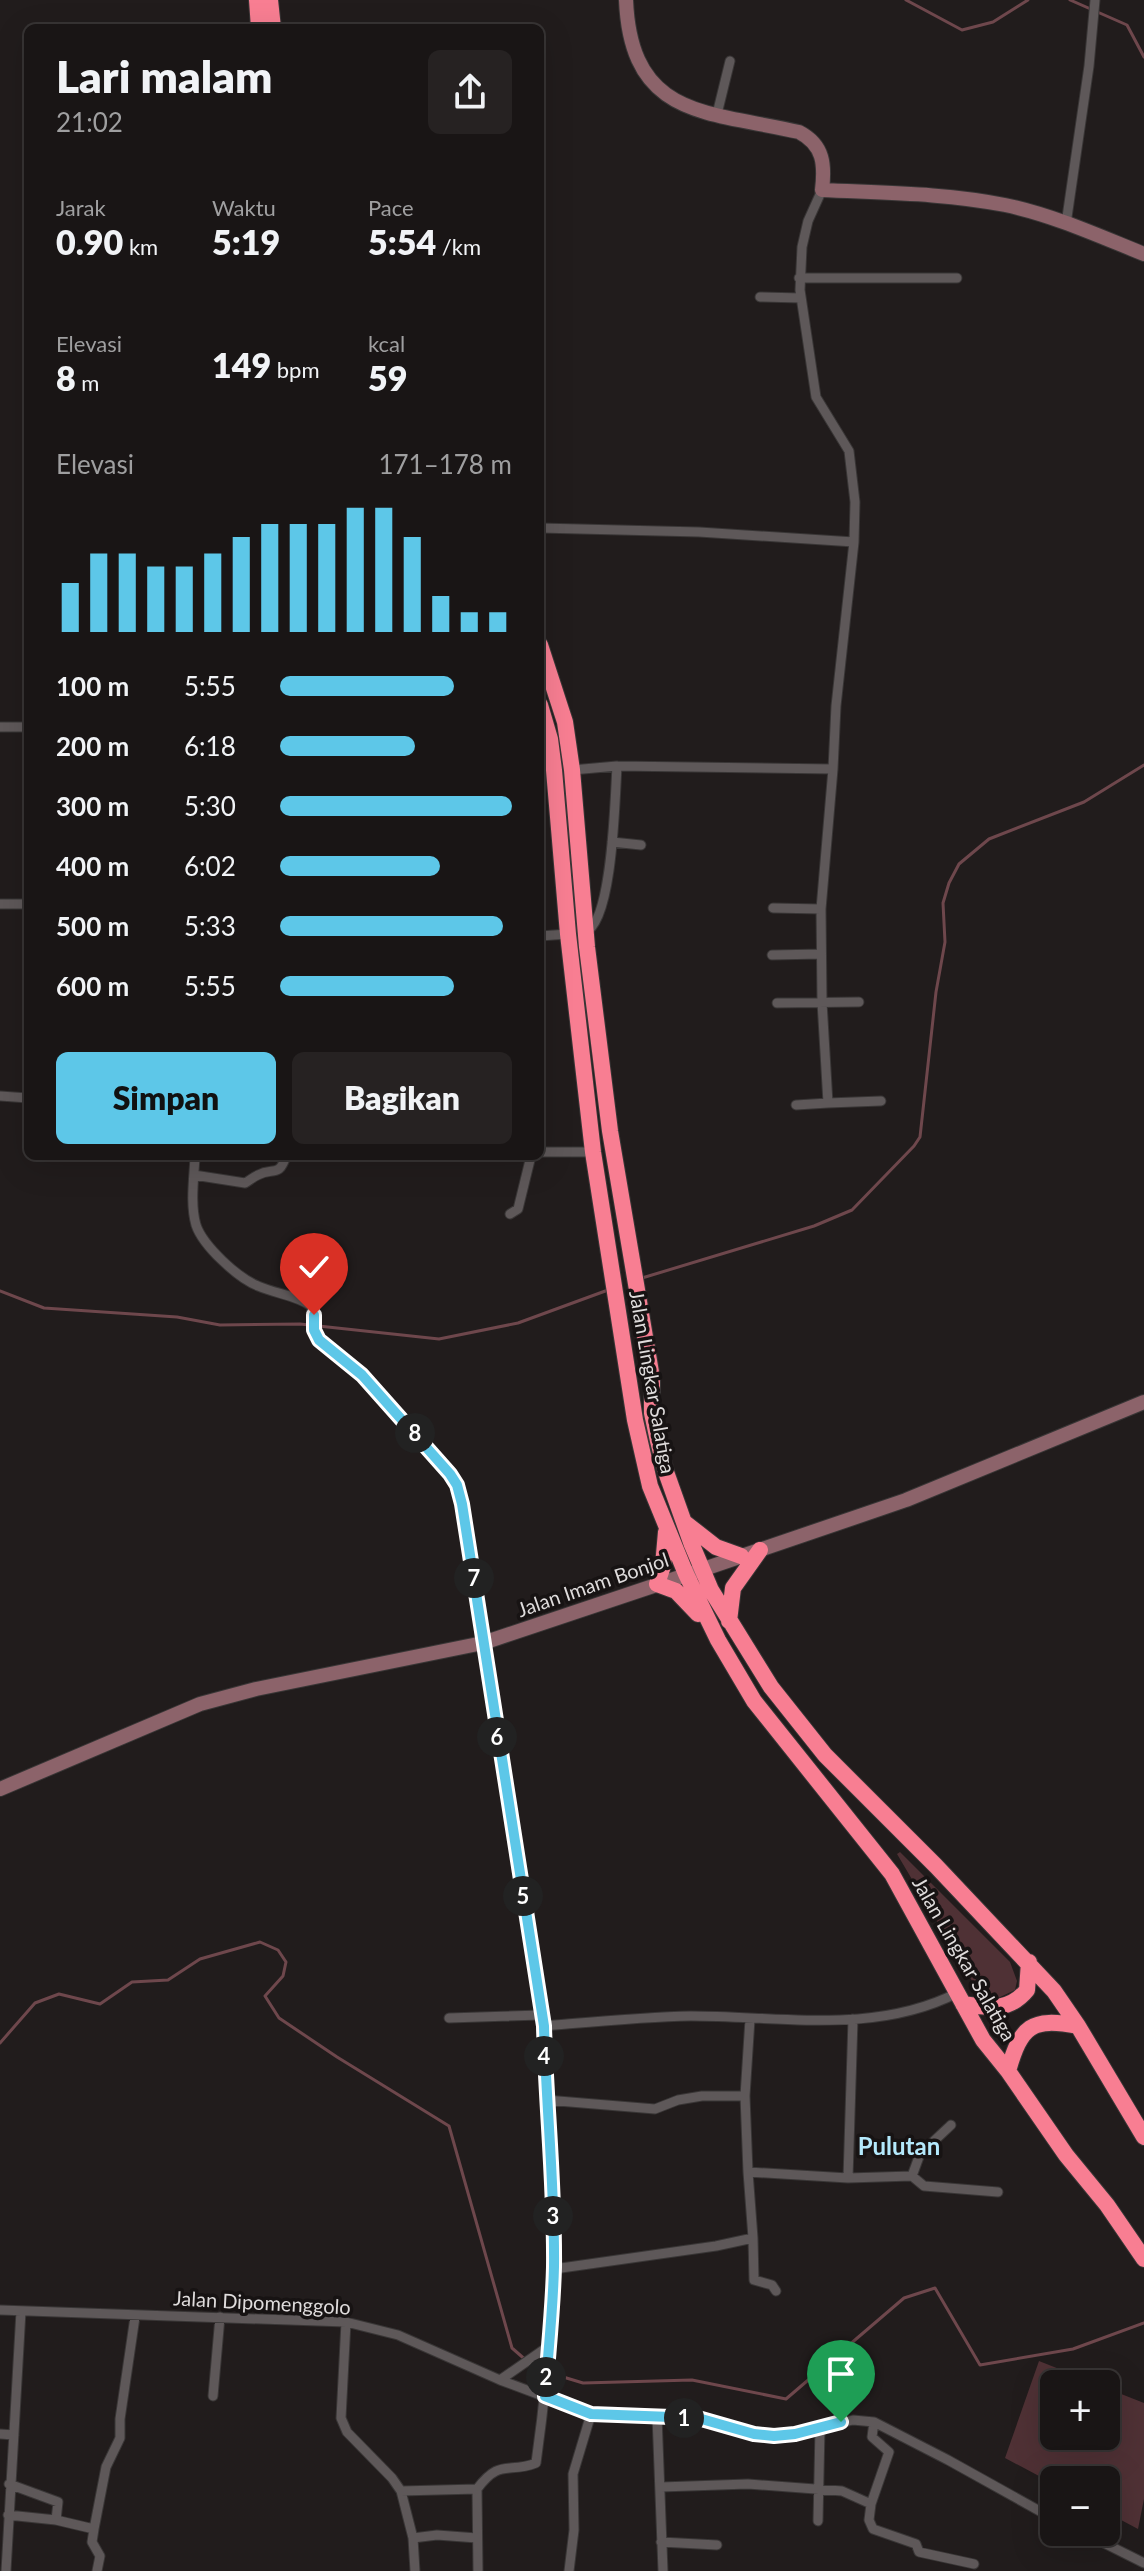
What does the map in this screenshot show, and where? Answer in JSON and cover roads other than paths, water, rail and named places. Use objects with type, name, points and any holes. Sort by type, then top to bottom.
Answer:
[{"type":"highway","points":[[257,0],[259,24]]},
{"type":"highway","points":[[270,0],[273,24]]},
{"type":"highway","name":"Jalan Lingkar Salatiga","points":[[544,657],[565,722],[572,770],[585,932],[610,1131],[652,1378],[652,1413],[675,1522],[718,1640],[754,1701],[892,1874],[983,2040],[1144,2259]]},
{"type":"highway","name":"Jalan Lingkar Salatiga","points":[[544,719],[550,739],[547,770],[606,1239],[650,1486],[675,1522]]},
{"type":"highway","points":[[718,1640],[687,1600],[676,1591],[657,1584],[675,1522],[716,1547],[741,1556]]},
{"type":"highway","points":[[729,1621],[733,1588],[760,1550]]},
{"type":"highway","name":"Jalan Lingkar Salatiga","points":[[694,1572],[771,1687],[825,1755],[1029,1962],[1078,2026],[1144,2137]]},
{"type":"highway","points":[[960,1998],[997,2008],[1010,2005],[1027,1990],[1029,1962]]},
{"type":"highway","points":[[1008,2071],[1015,2048],[1023,2033],[1032,2026],[1042,2021],[1078,2026]]},
{"type":"main road","points":[[626,0],[630,35],[649,80],[661,94],[717,114],[799,132],[811,138],[824,162],[822,190],[978,201],[1030,211],[1144,254]]},
{"type":"main road","name":"Jalan Imam Bonjol","points":[[0,1789],[200,1704],[256,1689],[483,1643],[760,1550],[906,1500],[1144,1402]]},
{"type":"street","points":[[1066,224],[1095,2]]},
{"type":"street","points":[[717,114],[730,61]]},
{"type":"street","points":[[822,190],[808,221],[799,278],[801,298],[816,397],[849,451],[855,502],[821,909],[828,1103]]},
{"type":"street","points":[[799,278],[957,278]]},
{"type":"street","points":[[760,297],[801,298]]},
{"type":"street","points":[[544,528],[699,532],[854,542]]},
{"type":"street","points":[[0,727],[24,727]]},
{"type":"street","points":[[572,770],[617,766],[833,769]]},
{"type":"street","points":[[585,932],[597,923],[604,899],[612,842],[617,766]]},
{"type":"street","points":[[612,842],[641,845]]},
{"type":"street","points":[[0,904],[24,904]]},
{"type":"street","points":[[773,908],[821,909]]},
{"type":"street","points":[[544,936],[568,934]]},
{"type":"street","points":[[772,955],[821,954]]},
{"type":"street","points":[[777,1003],[859,1002]]},
{"type":"street","points":[[0,1096],[24,1098]]},
{"type":"street","points":[[796,1105],[881,1101]]},
{"type":"street","points":[[544,1152],[593,1152]]},
{"type":"street","points":[[195,1160],[194,1212],[203,1237],[240,1276],[257,1286],[309,1304],[319,1340],[362,1375],[457,1485],[544,2026],[554,2269],[545,2396],[536,2463],[497,2469],[487,2475],[477,2489],[478,2571]]},
{"type":"street","points":[[194,1175],[229,1183],[245,1183],[258,1174],[277,1171],[284,1160]]},
{"type":"street","points":[[510,1214],[518,1209],[530,1160]]},
{"type":"street","points":[[544,2026],[692,2016],[750,2019],[891,2017],[960,1998]]},
{"type":"street","points":[[449,2018],[542,2015]]},
{"type":"street","points":[[750,2019],[745,2096],[755,2253],[753,2277],[758,2282],[772,2285],[776,2291]]},
{"type":"street","points":[[848,2178],[853,2019]]},
{"type":"street","points":[[546,2100],[601,2102],[655,2109],[678,2100],[702,2096],[745,2096]]},
{"type":"street","points":[[912,2176],[920,2154],[951,2125]]},
{"type":"street","points":[[748,2172],[848,2178],[912,2176],[924,2186],[998,2192]]},
{"type":"street","points":[[554,2269],[753,2238]]},
{"type":"street","name":"Jalan Dipomenggolo","points":[[0,2310],[346,2322],[398,2335],[500,2380],[591,2414],[698,2418],[754,2434],[774,2436],[853,2420],[874,2422]]},
{"type":"street","points":[[6,2571],[21,2311]]},
{"type":"street","points":[[97,2571],[100,2556],[92,2542],[106,2467],[120,2438],[135,2317]]},
{"type":"street","points":[[213,2396],[220,2317]]},
{"type":"street","points":[[346,2322],[341,2405],[343,2425],[401,2491],[413,2538],[415,2571]]},
{"type":"street","points":[[500,2380],[549,2346]]},
{"type":"street","points":[[569,2571],[574,2530],[573,2474],[591,2414]]},
{"type":"street","points":[[657,2416],[663,2571]]},
{"type":"street","points":[[974,2564],[919,2552],[916,2544],[873,2529],[869,2520],[871,2504],[889,2452],[872,2437],[874,2422],[1040,2511]]},
{"type":"street","points":[[818,2521],[820,2428]]},
{"type":"street","points":[[0,2434],[14,2435]]},
{"type":"street","points":[[9,2484],[58,2502],[56,2520]]},
{"type":"street","points":[[661,2487],[748,2484],[842,2491],[871,2504]]},
{"type":"street","points":[[401,2491],[477,2489]]},
{"type":"street","points":[[8,2515],[56,2520],[94,2529]]},
{"type":"street","points":[[413,2538],[437,2535],[477,2538]]},
{"type":"street","points":[[661,2542],[717,2545]]},
{"type":"street","points":[[1110,2546],[1144,2563]]},
{"type":"waterway","points":[[906,0],[962,30],[993,22],[1028,0]]},
{"type":"waterway","points":[[1070,0],[1127,25],[1144,57]]},
{"type":"waterway","points":[[642,1278],[814,1226],[852,1210],[920,1137],[936,992],[945,942],[943,903],[959,864],[989,839],[1084,802],[1144,765]]},
{"type":"waterway","points":[[0,1291],[44,1308],[177,1317],[220,1325],[300,1324],[439,1339],[518,1323],[608,1290]]},
{"type":"waterway","points":[[0,2043],[35,2003],[59,1994],[100,2004],[132,1982],[168,1980],[200,1959],[260,1942],[278,1950],[286,1962],[283,1976],[265,1996],[279,2018],[449,2126],[512,2348],[536,2369],[543,2371]]},
{"type":"waterway","points":[[550,2373],[583,2383],[692,2380],[786,2399],[904,2298],[935,2288],[980,2365],[1073,2349],[1144,2323]]},
{"type":"district","name":"Pulutan","points":[[899,2147]]}]
